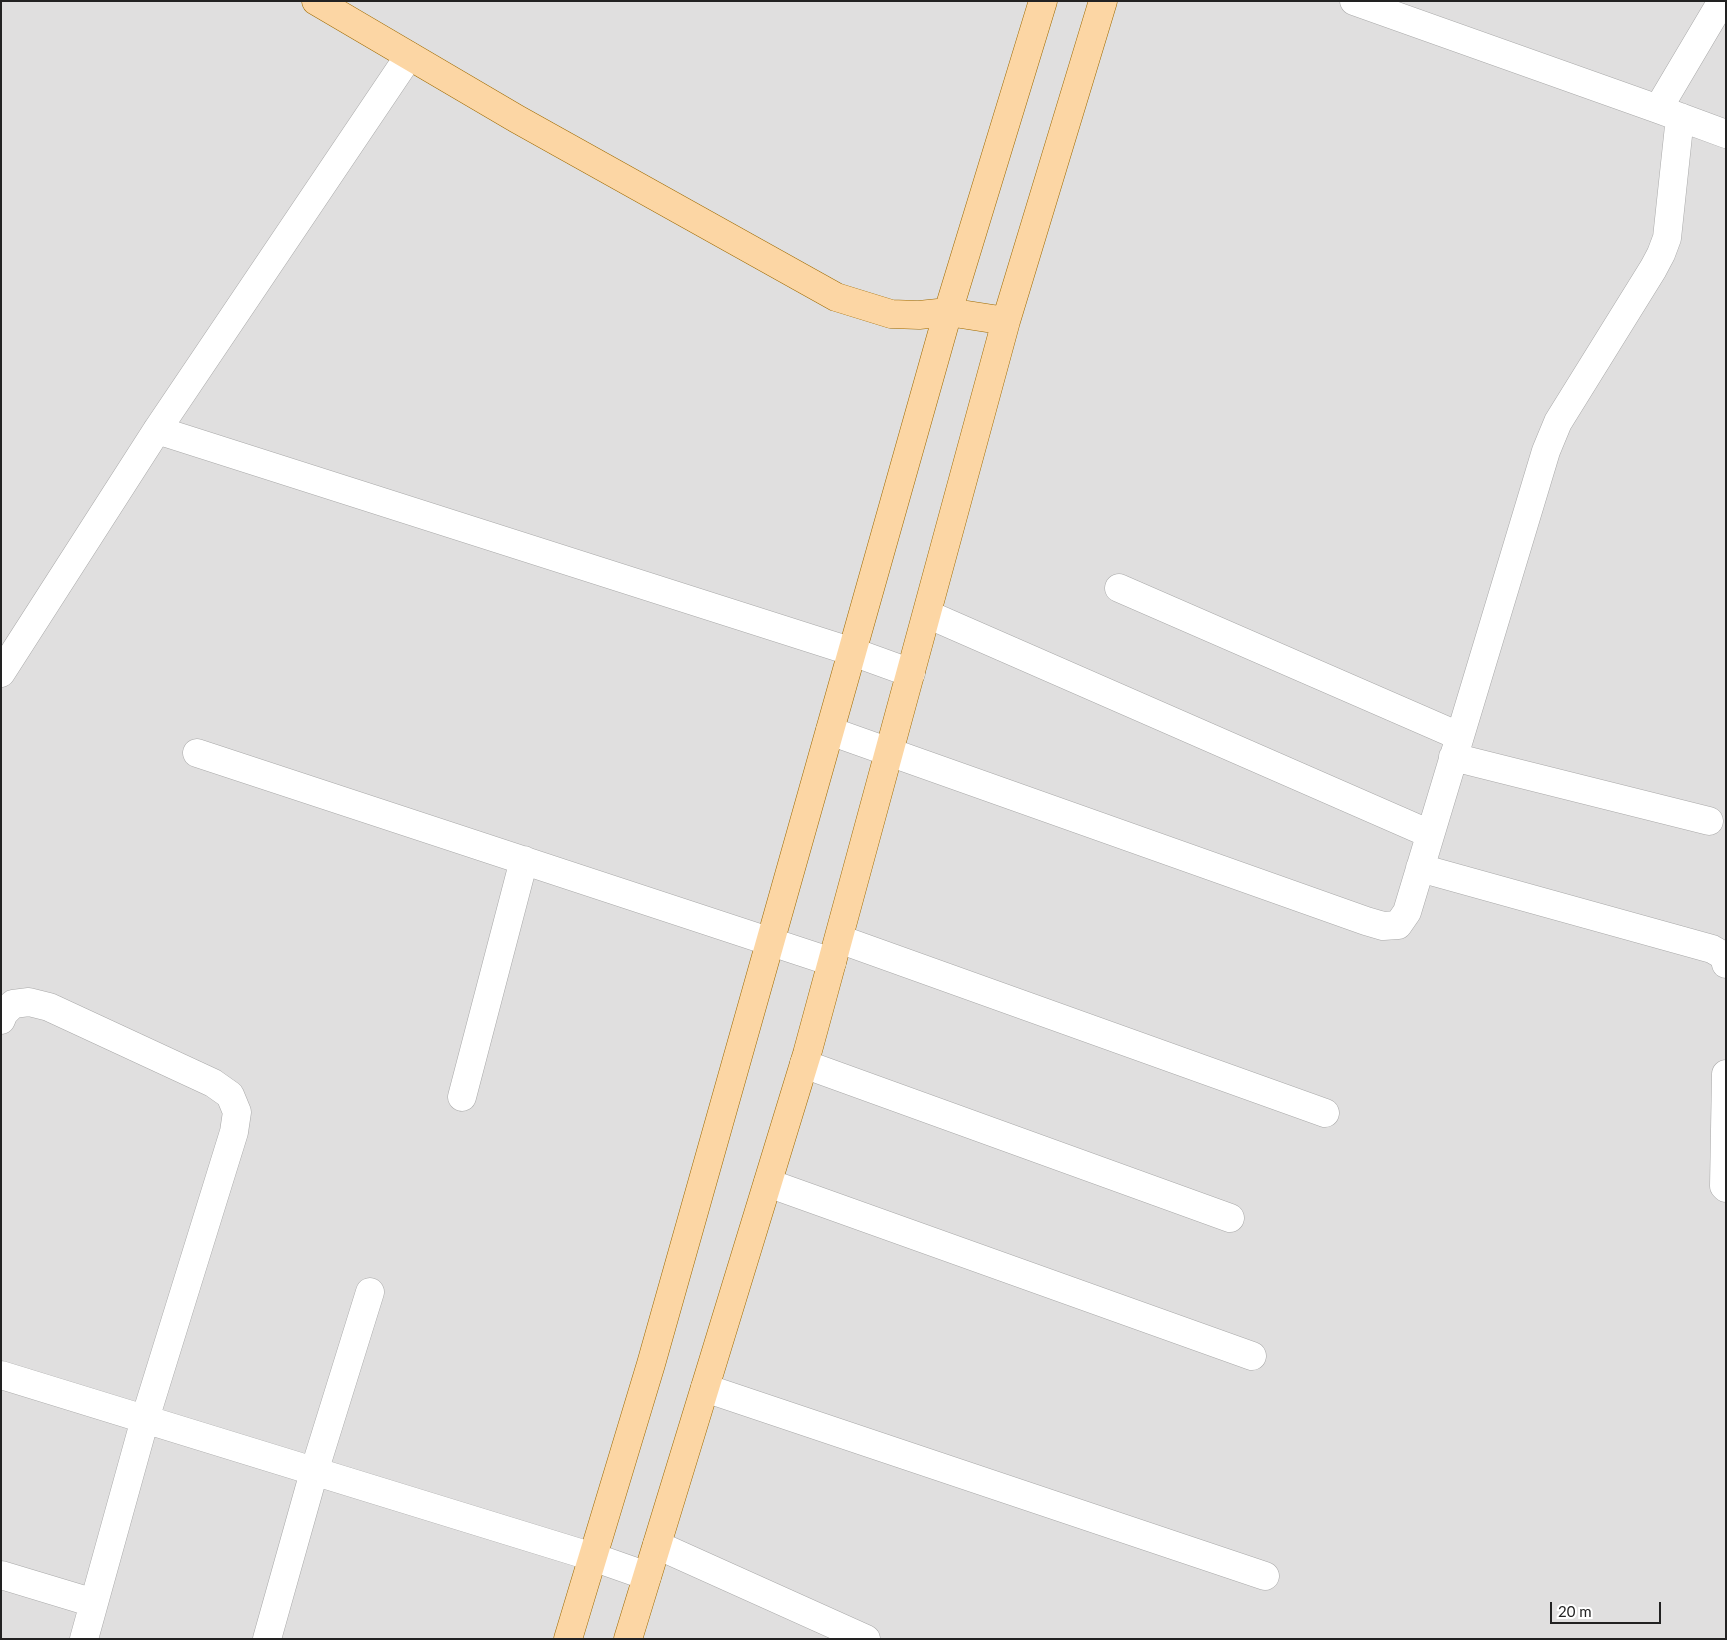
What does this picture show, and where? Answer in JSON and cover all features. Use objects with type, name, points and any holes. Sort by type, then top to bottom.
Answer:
[{"type":"main road","points":[[316,1],[526,124],[836,297],[891,314],[919,315],[948,312],[1006,321]]},
{"type":"main road","points":[[568,1639],[654,1354],[948,312],[1042,1]]},
{"type":"main road","points":[[628,1639],[804,1064],[1006,321],[1103,1]]},
{"type":"street","points":[[1354,1],[1726,134]]},
{"type":"street","points":[[830,730],[1383,926],[1398,925],[1407,912],[1546,451],[1558,422],[1653,269],[1667,238],[1669,113],[1722,1]]},
{"type":"street","points":[[1,673],[158,430],[409,56]]},
{"type":"street","points":[[158,430],[853,652],[911,673]]},
{"type":"street","points":[[1119,588],[1456,747],[1709,821]]},
{"type":"street","points":[[927,614],[1430,834]]},
{"type":"street","points":[[197,752],[770,942],[835,950],[1325,1113]]},
{"type":"street","points":[[462,1097],[524,860]]},
{"type":"street","points":[[1420,868],[1712,949],[1724,956],[1726,964]]},
{"type":"street","points":[[1,1020],[4,1013],[13,1004],[29,1002],[49,1007],[213,1083],[230,1095],[237,1112],[234,1132],[145,1419],[84,1639]]},
{"type":"street","points":[[804,1064],[1230,1218]]},
{"type":"street","points":[[1726,1074],[1724,1186],[1726,1188]]},
{"type":"street","points":[[768,1183],[1252,1356]]},
{"type":"street","points":[[267,1639],[314,1472],[370,1292]]},
{"type":"street","points":[[1,1375],[593,1557],[647,1576]]},
{"type":"street","points":[[704,1388],[1265,1576]]},
{"type":"street","points":[[657,1545],[866,1639]]},
{"type":"street","points":[[1,1575],[94,1603]]},
{"type":"shaded area","points":[[1,1],[1726,1],[1726,1639],[1,1639]]}]
